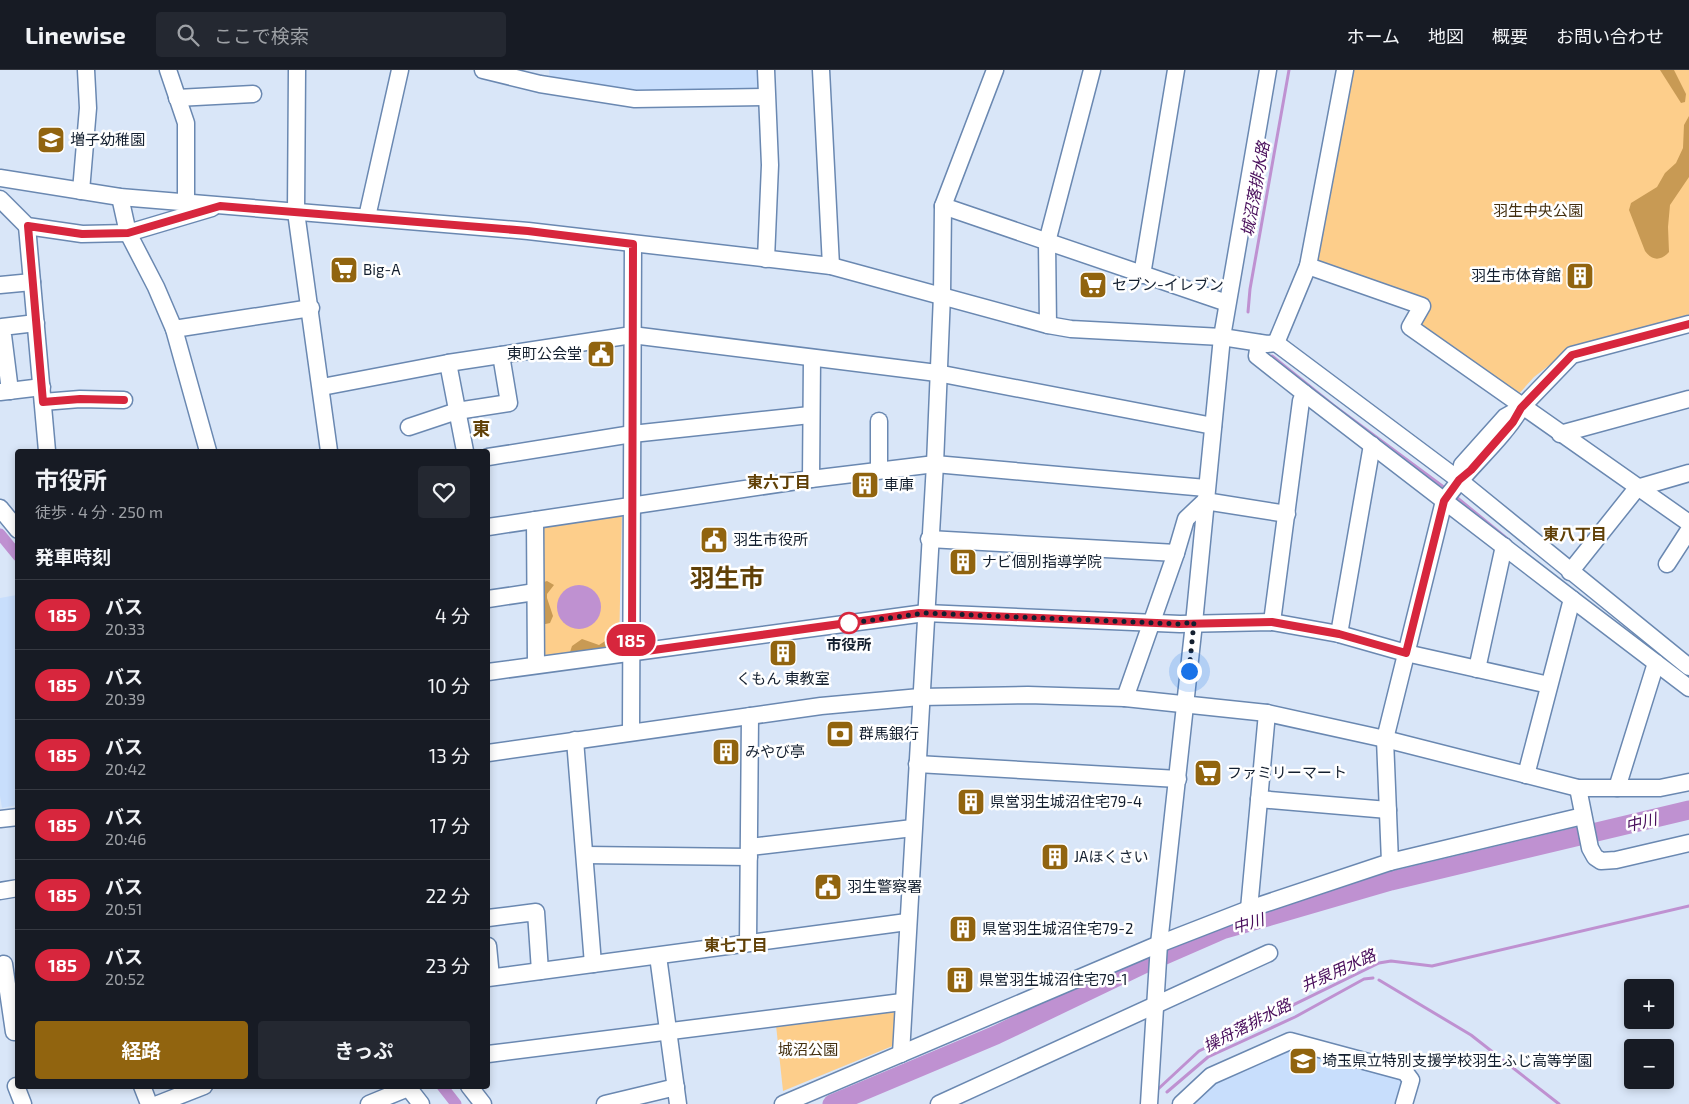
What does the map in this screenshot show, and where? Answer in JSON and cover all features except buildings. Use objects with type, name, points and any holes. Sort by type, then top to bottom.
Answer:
[{"type":"street","points":[[81,191],[88,108],[82,70]]},
{"type":"street","points":[[168,70],[186,123],[186,202]]},
{"type":"street","points":[[297,70],[296,212],[322,387],[329,449]]},
{"type":"street","points":[[367,217],[400,70]]},
{"type":"street","points":[[483,70],[539,77],[635,99],[766,97]]},
{"type":"street","points":[[766,70],[770,165],[766,259]]},
{"type":"street","points":[[821,70],[831,266]]},
{"type":"street","points":[[1048,325],[1047,242],[1092,70]]},
{"type":"street","points":[[1142,274],[1176,70]]},
{"type":"street","points":[[1149,1104],[1159,944],[1178,779],[1222,337],[1268,70]]},
{"type":"street","points":[[1276,343],[1308,266],[1345,70]]},
{"type":"street","points":[[900,1054],[929,539],[935,464],[937,373],[942,295],[943,206],[994,71]]},
{"type":"street","points":[[177,98],[253,94]]},
{"type":"street","points":[[0,178],[120,197],[528,231],[831,266],[1048,325],[1071,329],[1222,337],[1276,343],[1459,480],[1576,577],[1689,666]]},
{"type":"street","points":[[120,197],[128,233],[156,287],[174,329],[207,449]]},
{"type":"street","points":[[0,198],[28,226],[82,234],[128,233],[220,206]]},
{"type":"street","points":[[943,206],[1227,303]]},
{"type":"street","points":[[28,226],[48,449]]},
{"type":"street","points":[[632,732],[633,244]]},
{"type":"street","points":[[1308,266],[1422,306],[1410,327],[1521,408],[1689,523]]},
{"type":"street","points":[[0,285],[32,282]]},
{"type":"street","points":[[174,329],[311,308]]},
{"type":"street","points":[[36,323],[2,327],[5,391],[80,399],[124,400]]},
{"type":"street","points":[[1390,862],[1385,739],[1444,501],[1459,480],[1462,466],[1505,417],[1521,408],[1572,355],[1689,324]]},
{"type":"street","points":[[322,387],[448,363],[632,334],[937,373],[1213,426]]},
{"type":"street","points":[[1259,342],[1258,356],[1304,394],[1689,688]]},
{"type":"street","points":[[409,427],[457,412],[509,403],[501,355]]},
{"type":"street","points":[[810,479],[812,358]]},
{"type":"street","points":[[448,363],[465,449]]},
{"type":"street","points":[[1272,622],[1301,401],[1304,394]]},
{"type":"street","points":[[1560,434],[1689,399]]},
{"type":"street","points":[[490,457],[632,434],[810,414]]},
{"type":"street","points":[[879,421],[879,470]]},
{"type":"street","points":[[1339,634],[1372,445]]},
{"type":"street","points":[[490,527],[810,479],[935,464],[1206,494],[1287,514]]},
{"type":"street","points":[[1526,775],[1576,577],[1637,488],[1689,473]]},
{"type":"street","points":[[1125,698],[1176,553],[1186,519],[1206,494]]},
{"type":"street","points":[[0,508],[15,524]]},
{"type":"street","points":[[535,520],[536,665]]},
{"type":"street","points":[[1667,564],[1689,530]]},
{"type":"street","points":[[929,539],[1176,553]]},
{"type":"street","points":[[1477,669],[1504,546]]},
{"type":"street","points":[[490,599],[535,592]]},
{"type":"street","points":[[490,672],[925,613],[1152,623],[1272,622],[1339,634],[1406,653],[1549,685]]},
{"type":"street","points":[[1617,788],[1656,663]]},
{"type":"street","points":[[490,754],[750,716],[920,697],[1028,695],[1125,698],[1267,713],[1385,739],[1578,788],[1660,788],[1689,782]]},
{"type":"street","points":[[1248,909],[1267,713]]},
{"type":"street","points":[[748,942],[750,716]]},
{"type":"street","points":[[575,740],[593,964]]},
{"type":"street","points":[[917,764],[1178,779]]},
{"type":"street","points":[[1578,788],[1590,848],[1595,857],[1607,862],[1689,843]]},
{"type":"street","points":[[1259,799],[1388,810]]},
{"type":"street","points":[[0,819],[15,817]]},
{"type":"street","points":[[783,1104],[1159,944],[1248,909],[1390,862],[1584,821]]},
{"type":"street","points":[[585,855],[749,852],[913,828]]},
{"type":"street","points":[[0,891],[15,888]]},
{"type":"street","points":[[490,918],[536,912],[540,971]]},
{"type":"street","points":[[490,978],[907,922]]},
{"type":"street","points":[[939,1104],[1269,953]]},
{"type":"street","points":[[658,956],[678,1104]]},
{"type":"street","points":[[7,963],[15,1032]]},
{"type":"street","points":[[490,1054],[902,1002]]},
{"type":"street","points":[[1181,1104],[1211,1076],[1290,1042],[1405,1072],[1410,1080],[1404,1104]]},
{"type":"street","points":[[11,1085],[23,1104]]},
{"type":"street","points":[[605,1104],[676,1087]]},
{"type":"street","points":[[143,1089],[149,1104]]},
{"type":"street","points":[[158,1104],[196,1089]]},
{"type":"street","points":[[369,1104],[403,1089]]},
{"type":"street","points":[[409,1089],[420,1104]]},
{"type":"street","points":[[457,1089],[469,1104]]},
{"type":"street","points":[[471,1089],[483,1104]]},
{"type":"shaded area","points":[[549,70],[763,70],[762,93],[634,94],[550,81]]},
{"type":"shaded area","points":[[1660,70],[1674,70],[1686,94],[1685,102],[1681,103]]},
{"type":"shaded area","points":[[1689,116],[1689,177],[1670,205],[1668,227],[1669,252],[1657,259],[1651,257],[1645,251],[1629,210],[1631,203],[1657,187],[1665,173],[1676,163],[1683,148],[1684,125]]},
{"type":"shaded area","points":[[547,581],[554,585],[547,594],[553,616],[550,623],[541,625],[541,583]]},
{"type":"shaded area","points":[[583,585],[595,591],[600,598],[600,616],[595,623],[588,628],[575,629],[567,626],[560,619],[557,603],[560,595],[567,588]]},
{"type":"shaded area","points":[[15,595],[15,805],[2,808],[0,796],[0,598]]},
{"type":"shaded area","points":[[619,632],[624,642],[619,647],[570,652],[572,646],[582,639],[599,645]]},
{"type":"shaded area","name":"埼玉県立特別支援学校羽生ふじ高等学園","points":[[1292,1046],[1404,1076],[1400,1104],[1192,1104],[1216,1079]]},
{"type":"green space","name":"羽生中央公園","points":[[1349,70],[1689,70],[1689,317],[1569,350],[1534,377],[1516,397],[1416,325],[1430,303],[1313,262]]},
{"type":"green space","points":[[622,510],[619,647],[542,657],[538,525]]},
{"type":"green space","name":"城沼公園","points":[[895,1009],[895,1045],[783,1091],[776,1025]]},
{"type":"waterway","name":"城沼落排水路","points":[[1248,312],[1250,289],[1289,70]]},
{"type":"waterway","name":"城沼落排水路","points":[[1272,356],[1333,405],[1445,488]]},
{"type":"waterway","name":"城沼落排水路","points":[[1455,496],[1510,541]]},
{"type":"waterway","points":[[0,534],[15,552]]},
{"type":"waterway","name":"中川","points":[[832,1104],[996,1035],[1144,964],[1222,930],[1391,881],[1689,810]]},
{"type":"waterway","name":"井泉用水路","points":[[1156,1091],[1199,1051],[1379,963],[1391,961],[1432,966],[1689,906]]},
{"type":"waterway","name":"操舟落排水路","points":[[1167,1092],[1208,1057],[1295,1017],[1364,979],[1373,978]]},
{"type":"waterway","name":"操舟落排水路","points":[[1379,980],[1471,1035],[1559,1104]]},
{"type":"waterway","points":[[444,1089],[456,1104]]},
{"type":"bus line","name":"185","points":[[124,400],[80,399],[43,402],[28,226],[82,234],[128,233],[220,206],[528,231],[633,244],[632,653],[919,613],[1180,624],[1194,622],[1272,622],[1339,634],[1406,653],[1444,501],[1459,480],[1471,470],[1513,422],[1521,408],[1572,355],[1689,324]]},
{"type":"place","name":"増子幼稚園","points":[[51,140]]},
{"type":"place","name":"Big-A","points":[[344,270]]},
{"type":"place","name":"羽生市体育館","points":[[1580,276]]},
{"type":"place","name":"セブン-イレブン","points":[[1093,285]]},
{"type":"place","name":"東町公会堂","points":[[601,354]]},
{"type":"place","name":"車庫","points":[[865,485]]},
{"type":"place","name":"羽生市役所","points":[[714,540]]},
{"type":"place","name":"ナビ個別指導学院","points":[[963,562]]},
{"type":"place","name":"市役所","points":[[849,623]]},
{"type":"place","name":"くもん 東教室","points":[[783,653]]},
{"type":"place","name":"群馬銀行","points":[[840,734]]},
{"type":"place","name":"みやび亭","points":[[726,752]]},
{"type":"place","name":"ファミリーマート","points":[[1208,773]]},
{"type":"place","name":"県営羽生城沼住宅79-4","points":[[971,802]]},
{"type":"place","name":"JAほくさい","points":[[1055,857]]},
{"type":"place","name":"羽生警察署","points":[[828,887]]},
{"type":"place","name":"県営羽生城沼住宅79-2","points":[[963,929]]},
{"type":"place","name":"県営羽生城沼住宅79-1","points":[[960,980]]},
{"type":"place","name":"埼玉県立特別支援学校羽生ふじ高等学園","points":[[1303,1061]]},
{"type":"district","name":"東","points":[[481,429]]},
{"type":"district","name":"東六丁目","points":[[779,482]]},
{"type":"district","name":"東八丁目","points":[[1575,534]]},
{"type":"district","name":"羽生市","points":[[727,578]]},
{"type":"district","name":"東七丁目","points":[[736,945]]},
{"type":"route","points":[[849,623],[843,624],[919,613],[1180,624],[1194,622],[1189,671]]}]
